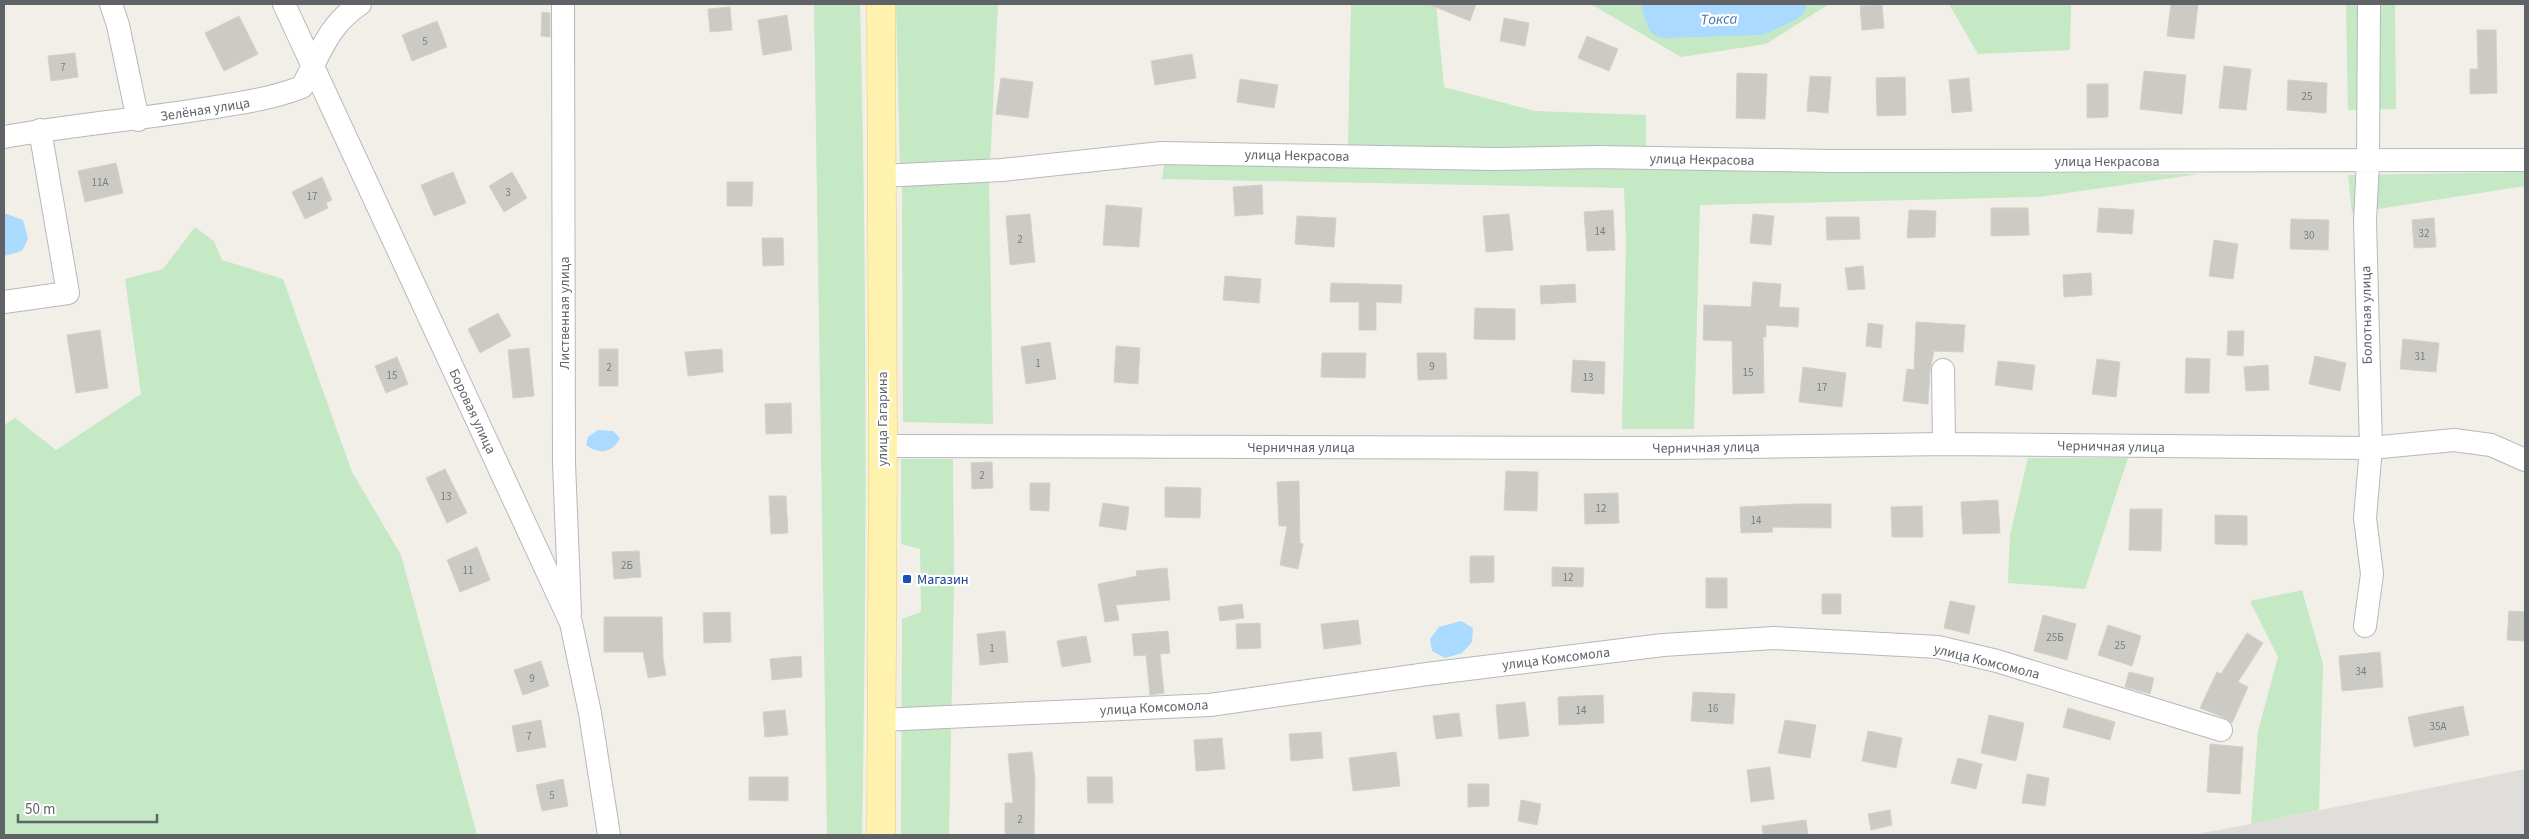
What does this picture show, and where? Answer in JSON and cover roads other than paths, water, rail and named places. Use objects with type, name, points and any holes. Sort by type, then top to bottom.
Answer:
[{"type":"main road","name":"улица Гагарина","points":[[881,4],[883,446],[881,835]]},
{"type":"street","points":[[111,4],[118,25],[138,120]]},
{"type":"street","name":"Боровая улица","points":[[284,4],[571,623],[590,713],[609,835]]},
{"type":"street","name":"Зелёная улица","points":[[4,137],[40,130],[138,120],[276,97],[302,87],[325,38],[345,14],[360,4]]},
{"type":"street","name":"Лиственная улица","points":[[563,4],[564,463],[571,623]]},
{"type":"street","name":"Болотная улица","points":[[2365,626],[2372,574],[2365,518],[2370,448],[2365,221],[2368,161],[2369,4]]},
{"type":"street","points":[[4,302],[68,293],[40,130]]},
{"type":"street","name":"улица Некрасова","points":[[881,176],[1002,170],[1162,153],[1495,159],[1597,157],[1840,161],[2525,160]]},
{"type":"street","points":[[1943,370],[1944,444]]},
{"type":"street","name":"Черничная улица","points":[[883,446],[1671,448],[1944,444],[2370,448],[2454,440],[2491,445],[2525,460]]},
{"type":"street","name":"улица Комсомола","points":[[881,720],[1210,705],[1427,674],[1653,646],[1774,638],[1938,647],[1997,661],[2220,730]]},
{"type":"water","points":[[4,213],[23,220],[28,239],[22,251],[4,256]]},
{"type":"water","points":[[598,430],[613,431],[620,438],[614,447],[610,449],[605,451],[596,450],[586,445],[588,437]]},
{"type":"water","points":[[1461,621],[1473,628],[1472,642],[1462,653],[1445,658],[1432,651],[1430,639],[1439,627]]},
{"type":"waterway","name":"Токса","points":[[1658,4],[1664,21],[1759,18],[1789,4]]},
{"type":"place","name":"Магазин","points":[[907,579]]}]
